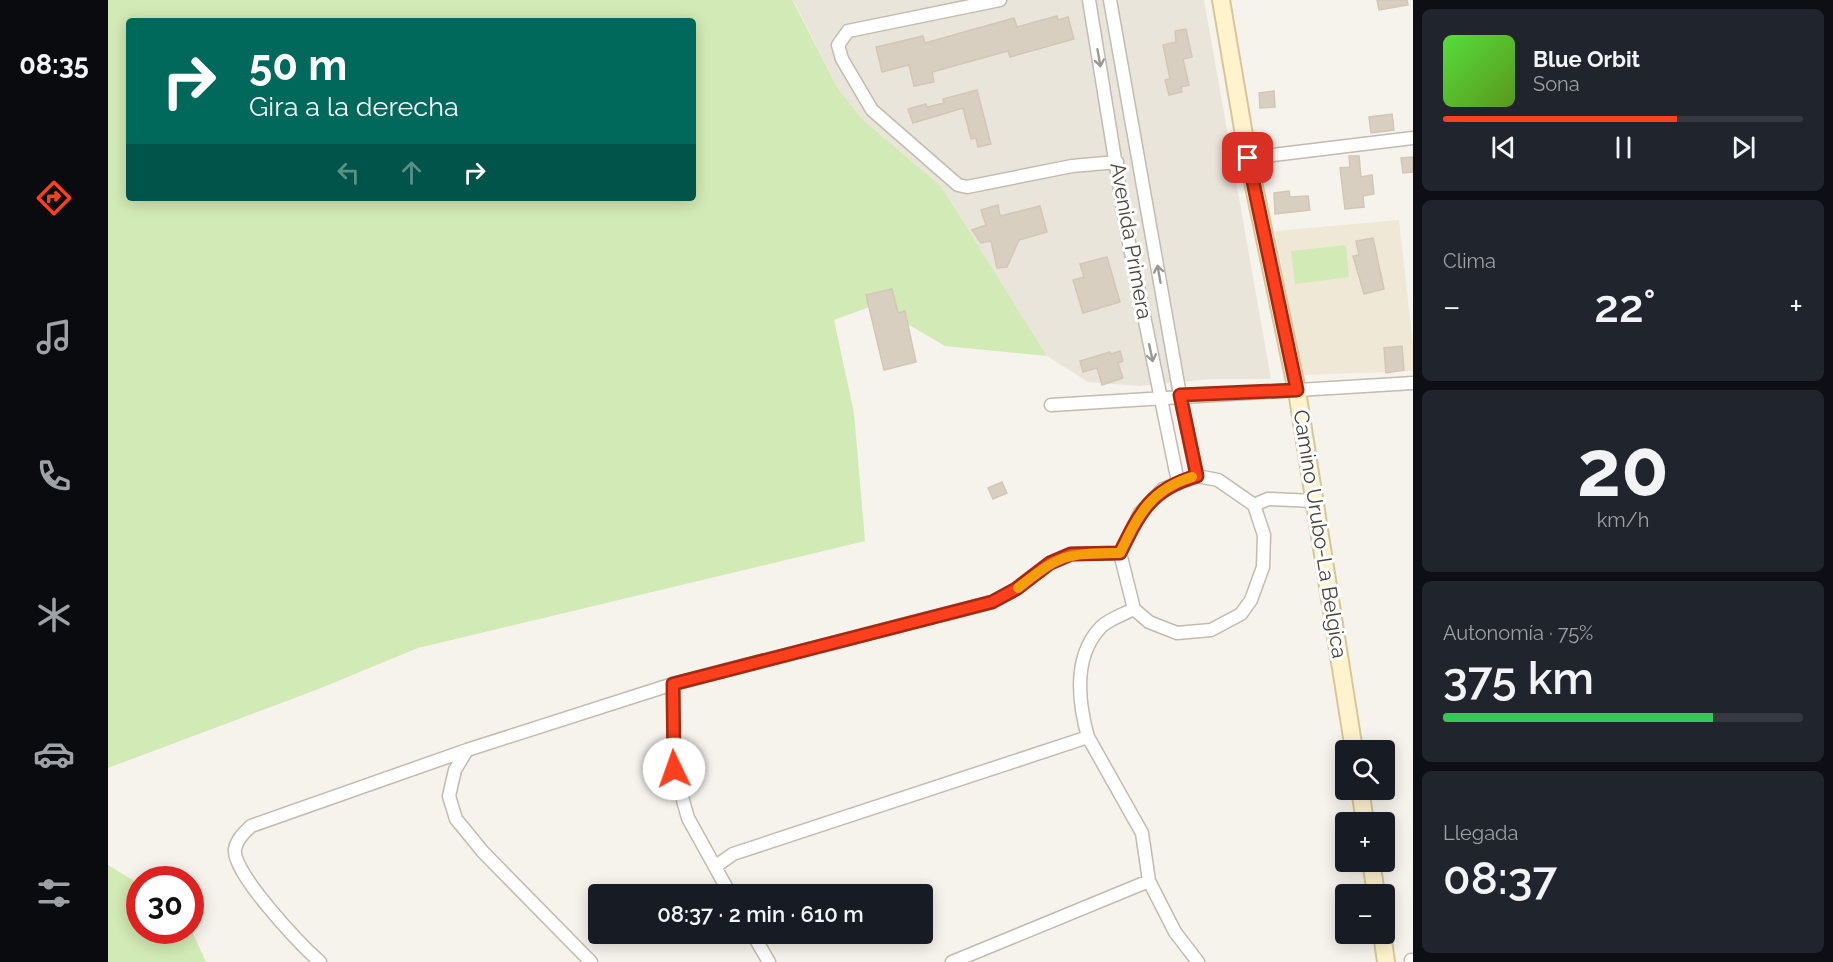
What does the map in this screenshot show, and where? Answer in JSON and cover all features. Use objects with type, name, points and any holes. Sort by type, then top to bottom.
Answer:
[{"type":"main road","name":"Camino Urubo-La Belgica","points":[[1221,0],[1248,158],[1297,390],[1352,740]]},
{"type":"main road","points":[[1384,944],[1386,962]]},
{"type":"street","points":[[1000,0],[848,31],[838,45],[842,58],[872,110],[958,185],[967,187],[1072,166],[1117,162]]},
{"type":"street","name":"Avenida Primera","points":[[1089,0],[1127,233],[1178,482]]},
{"type":"street","name":"Avenida Primera","points":[[1110,0],[1180,395],[1197,476]]},
{"type":"street","points":[[1248,158],[1413,138]]},
{"type":"street","points":[[1051,405],[1180,395],[1413,383]]},
{"type":"street","points":[[1197,476],[1218,480],[1254,505],[1264,535],[1263,567],[1251,600],[1241,614],[1211,630],[1177,633],[1149,622],[1134,609],[1120,553],[1140,513],[1163,489],[1197,476]]},
{"type":"street","points":[[1254,505],[1268,499],[1314,501]]},
{"type":"street","points":[[320,962],[301,945],[239,870],[235,850],[240,837],[251,826],[467,750],[673,684],[992,602],[1016,589],[1050,563],[1071,554],[1120,553]]},
{"type":"street","points":[[1134,609],[1102,625],[1086,649],[1080,676],[1081,707],[1088,737],[1142,833],[1149,881],[1175,932],[1198,962]]},
{"type":"street","points":[[673,684],[674,769],[688,818],[725,884]]},
{"type":"street","points":[[716,866],[733,854],[1088,737]]},
{"type":"street","points":[[467,750],[455,770],[449,796],[456,819],[483,852],[591,962]]},
{"type":"street","points":[[952,962],[1149,881]]},
{"type":"street","points":[[758,944],[769,962]]},
{"type":"shaded area","points":[[791,0],[1204,0],[1271,379],[1211,379],[1139,386],[1088,382],[1047,356],[941,186],[862,119],[837,87],[795,3]]},
{"type":"shaded area","points":[[1399,220],[1413,345],[1413,371],[1302,375],[1275,231]]},
{"type":"green space","points":[[108,0],[791,0],[837,87],[862,119],[941,186],[1047,356],[945,346],[875,305],[834,320],[854,413],[865,541],[418,648],[316,690],[108,768]]},
{"type":"green space","points":[[1346,245],[1349,277],[1295,284],[1291,251]]},
{"type":"green space","points":[[108,865],[126,876],[126,944],[198,944],[206,962],[108,962]]},
{"type":"building","points":[[1377,0],[1407,0],[1408,5],[1379,10]]},
{"type":"building","points":[[1057,16],[1058,20],[1068,17],[1074,39],[1010,57],[1008,51],[932,72],[934,82],[914,86],[909,65],[882,72],[876,47],[923,36],[925,43],[1014,18],[1017,27]]},
{"type":"building","points":[[1186,29],[1192,57],[1183,59],[1189,85],[1181,87],[1182,92],[1169,95],[1165,80],[1170,79],[1163,45],[1176,42],[1175,31]]},
{"type":"building","points":[[977,90],[991,144],[978,147],[976,138],[971,139],[963,108],[913,123],[908,109],[926,104],[927,107],[944,103],[943,99]]},
{"type":"building","points":[[1274,91],[1275,107],[1260,108],[1259,93]]},
{"type":"building","points":[[1392,114],[1394,130],[1371,133],[1369,117]]},
{"type":"building","points":[[1349,156],[1359,156],[1361,177],[1372,175],[1374,194],[1363,196],[1364,207],[1345,209],[1340,168],[1350,167]]},
{"type":"building","points":[[1413,157],[1413,172],[1403,173],[1401,158]]},
{"type":"building","points":[[1289,191],[1290,197],[1308,196],[1310,210],[1275,214],[1274,193]]},
{"type":"building","points":[[998,205],[1000,216],[1040,206],[1047,232],[1019,240],[1007,267],[997,268],[991,241],[981,243],[972,230],[986,225],[981,210]]},
{"type":"building","points":[[1373,238],[1384,289],[1364,294],[1353,256],[1359,255],[1356,241]]},
{"type":"building","points":[[1107,257],[1120,302],[1083,313],[1073,280],[1084,277],[1080,264]]},
{"type":"building","points":[[892,289],[898,313],[905,311],[916,362],[884,370],[866,295]]},
{"type":"building","points":[[1402,346],[1404,370],[1386,373],[1384,348]]},
{"type":"building","points":[[1120,351],[1123,361],[1118,363],[1123,378],[1102,385],[1097,368],[1083,372],[1080,361]]},
{"type":"building","points":[[1002,482],[1007,493],[993,499],[988,488]]},
{"type":"slow traffic","points":[[1018,588],[1050,563],[1071,554],[1120,553],[1140,513],[1163,489],[1192,477]]},
{"type":"route","points":[[674,769],[673,684],[992,602],[1016,589],[1050,563],[1071,554],[1120,553],[1140,513],[1163,489],[1197,476],[1180,395],[1297,390],[1248,158]]}]
